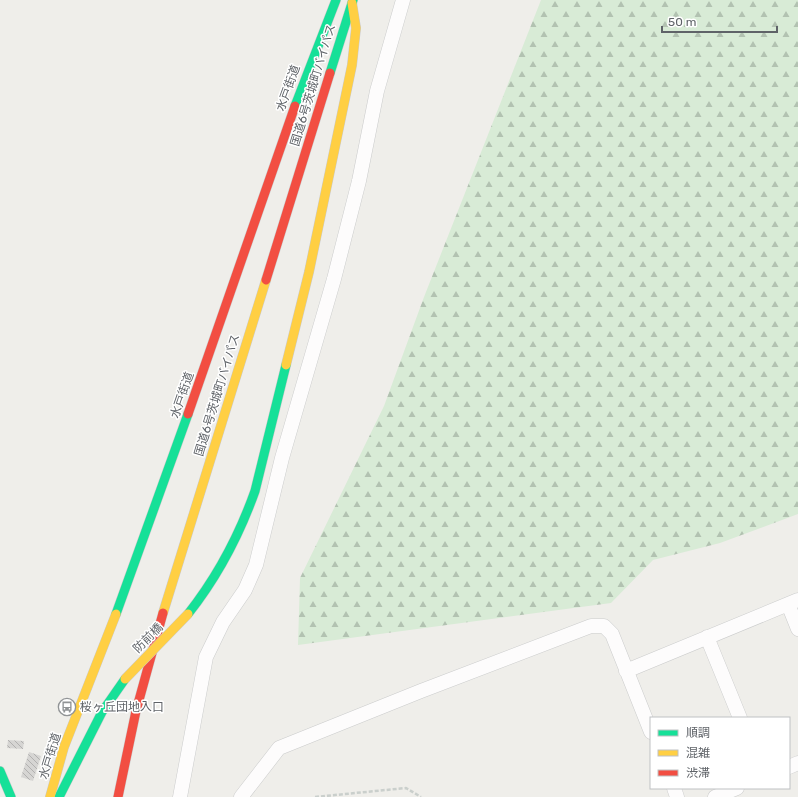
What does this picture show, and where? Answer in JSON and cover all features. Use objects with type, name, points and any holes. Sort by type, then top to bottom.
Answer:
[{"type":"main road","name":"水戸街道","points":[[50,797],[64,747],[118,611],[212,346],[290,119],[326,22],[336,0]]},
{"type":"main road","name":"防前橋","points":[[125,679],[188,614],[223,566],[245,522],[255,491],[309,272],[352,65],[356,28],[352,2]]},
{"type":"main road","name":"国道6号茨城町バイパス","points":[[118,797],[136,711],[177,564],[352,2]]},
{"type":"main road","name":"水戸街道","points":[[59,797],[102,712],[125,679]]},
{"type":"main road","points":[[0,771],[11,797]]},
{"type":"street","points":[[180,797],[206,657],[223,622],[245,590],[256,565],[282,458],[334,279],[359,181],[377,91],[403,0]]},
{"type":"street","points":[[626,671],[793,602],[798,629]]},
{"type":"street","points":[[241,797],[279,748],[420,691],[591,626],[604,626],[612,634],[650,730]]},
{"type":"street","points":[[707,637],[740,717]]},
{"type":"street","points":[[715,797],[735,789]]},
{"type":"path","points":[[315,797],[406,788],[421,797]]},
{"type":"green space","points":[[541,0],[798,0],[798,514],[720,543],[653,560],[611,603],[298,645],[300,578],[384,406],[424,297]]},
{"type":"building","points":[[8,740],[24,741],[23,749],[7,748]]},
{"type":"building","points":[[29,752],[41,756],[33,781],[21,777]]},
{"type":"traffic: fast","points":[[295,106],[336,0]]},
{"type":"traffic: fast","points":[[330,73],[353,0]]},
{"type":"traffic: fast","points":[[188,614],[209,585],[227,555],[249,508],[255,491],[286,365]]},
{"type":"traffic: fast","points":[[116,614],[188,414]]},
{"type":"traffic: fast","points":[[59,797],[102,712],[125,679]]},
{"type":"traffic: fast","points":[[0,771],[11,797]]},
{"type":"traffic: slow","points":[[286,365],[309,272],[352,65],[356,28],[352,3]]},
{"type":"traffic: slow","points":[[163,613],[266,280]]},
{"type":"traffic: slow","points":[[50,797],[64,747],[116,614]]},
{"type":"traffic: slow","points":[[125,679],[188,614]]},
{"type":"traffic: jam","points":[[266,280],[330,73]]},
{"type":"traffic: jam","points":[[188,414],[295,106]]},
{"type":"traffic: jam","points":[[118,797],[136,711],[163,613]]},
{"type":"place","name":"桜ヶ丘団地入口","points":[[67,707]]}]
